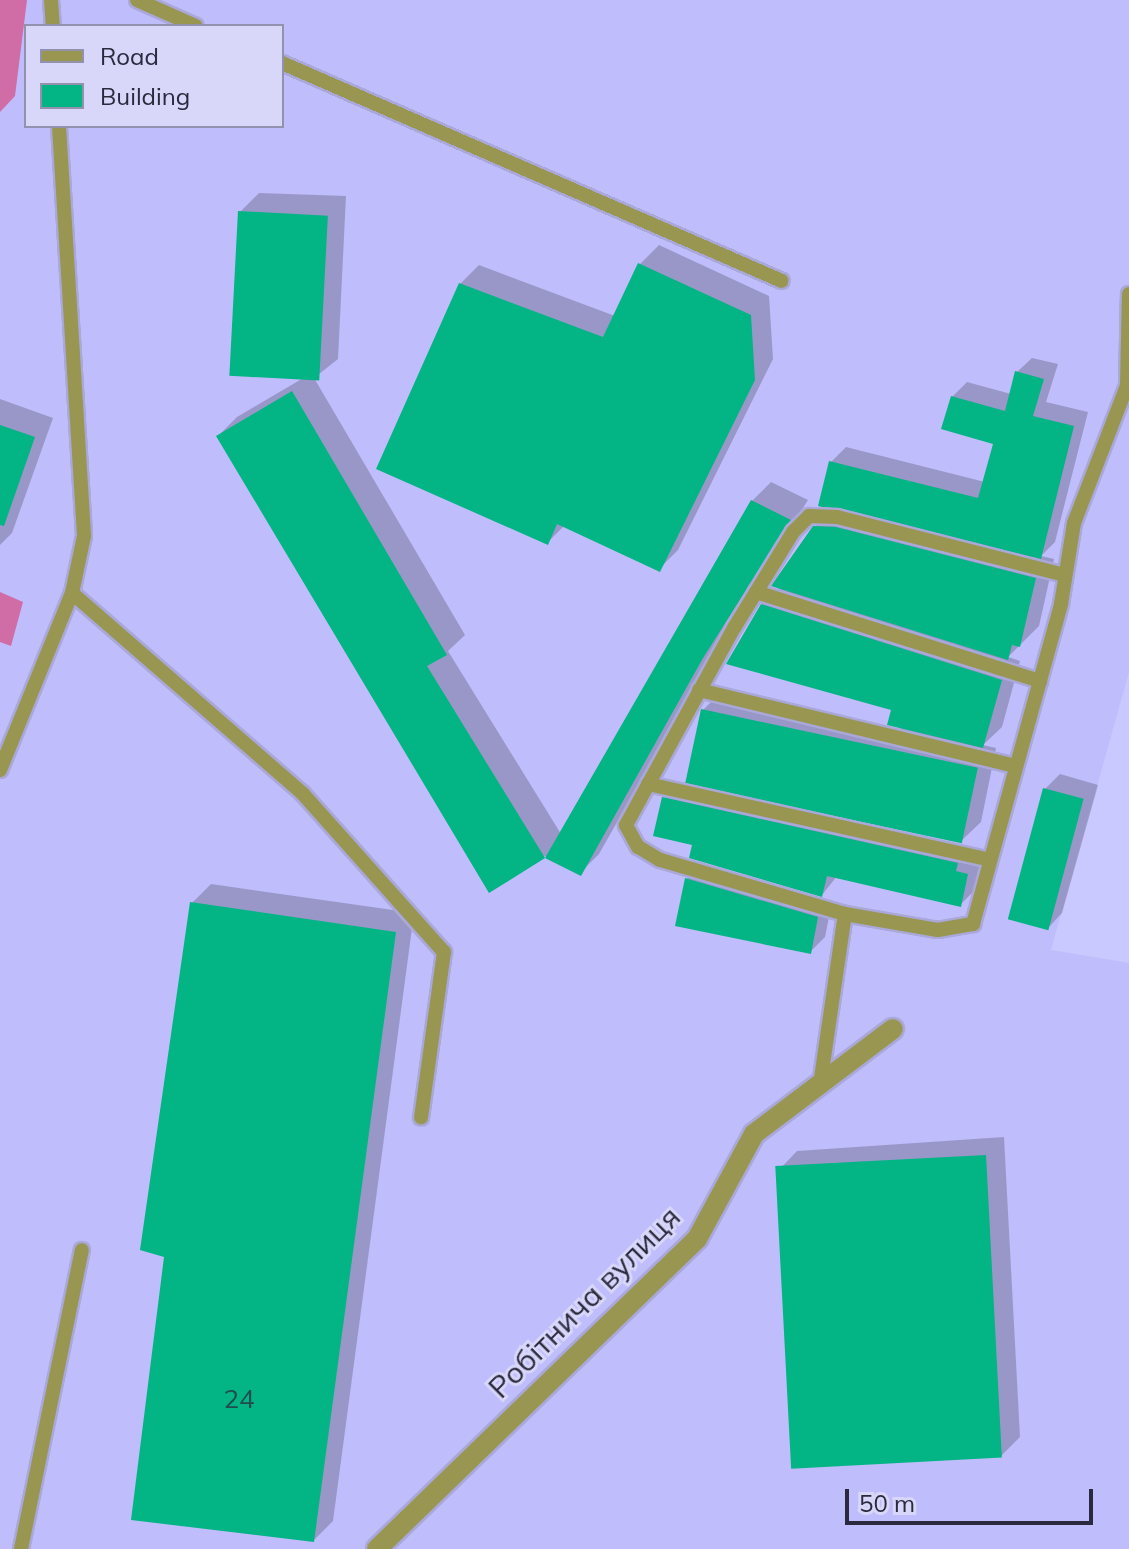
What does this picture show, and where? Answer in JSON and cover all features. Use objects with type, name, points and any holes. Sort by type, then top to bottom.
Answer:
[{"type":"street","name":"Робітнича вулиця","points":[[377,1549],[697,1239],[754,1134],[893,1029]]},
{"type":"lane","points":[[51,0],[53,24]]},
{"type":"lane","points":[[137,0],[191,24]]},
{"type":"lane","points":[[284,64],[782,281]]},
{"type":"lane","points":[[0,770],[72,593],[84,536],[59,128]]},
{"type":"lane","points":[[1065,575],[837,517],[809,516],[756,592],[626,825],[638,847],[660,860],[845,914],[938,930],[973,924],[1040,681],[1065,575],[1074,523],[1127,386],[1129,294]]},
{"type":"lane","points":[[756,592],[1040,681]]},
{"type":"lane","points":[[72,593],[303,794],[444,952],[421,1117]]},
{"type":"lane","points":[[699,690],[1016,766]]},
{"type":"lane","points":[[648,784],[990,860]]},
{"type":"lane","points":[[820,1085],[845,914]]},
{"type":"lane","points":[[21,1549],[82,1250]]},
{"type":"shaded area","points":[[0,0],[1129,0],[1129,672],[1051,950],[1129,963],[1129,1549],[0,1549]]},
{"type":"shaded area","points":[[0,0],[27,0],[15,96],[0,112]]},
{"type":"shaded area","points":[[0,592],[23,602],[11,646],[0,642]]},
{"type":"building","points":[[238,211],[328,216],[319,380],[229,376]]},
{"type":"building","points":[[638,263],[751,315],[755,380],[660,572],[557,524],[548,545],[376,469],[459,283],[603,337]]},
{"type":"building","points":[[1015,371],[1044,379],[1033,416],[1074,426],[1041,559],[818,506],[829,461],[978,498],[993,444],[941,429],[951,396],[1005,411]]},
{"type":"building","points":[[292,391],[447,655],[427,666],[545,858],[489,893],[216,436]]},
{"type":"building","points":[[0,425],[35,437],[4,526],[0,525]]},
{"type":"building","points":[[751,500],[791,520],[703,658],[581,876],[545,858]]},
{"type":"building","points":[[813,526],[836,527],[1036,578],[1020,647],[1012,645],[1008,660],[771,586]]},
{"type":"building","points":[[761,604],[1002,680],[983,748],[887,725],[891,710],[726,664]]},
{"type":"building","points":[[701,709],[978,768],[962,843],[685,784]]},
{"type":"building","points":[[1043,788],[1084,799],[1048,930],[1008,919]]},
{"type":"building","points":[[662,797],[958,863],[956,871],[968,874],[961,907],[827,876],[822,897],[689,858],[692,845],[653,836]]},
{"type":"building","points":[[685,878],[818,917],[811,954],[675,926]]},
{"type":"building","points":[[190,902],[396,932],[314,1542],[131,1520],[164,1257],[140,1250]]},
{"type":"building","points":[[986,1155],[1002,1458],[791,1469],[775,1166]]}]
